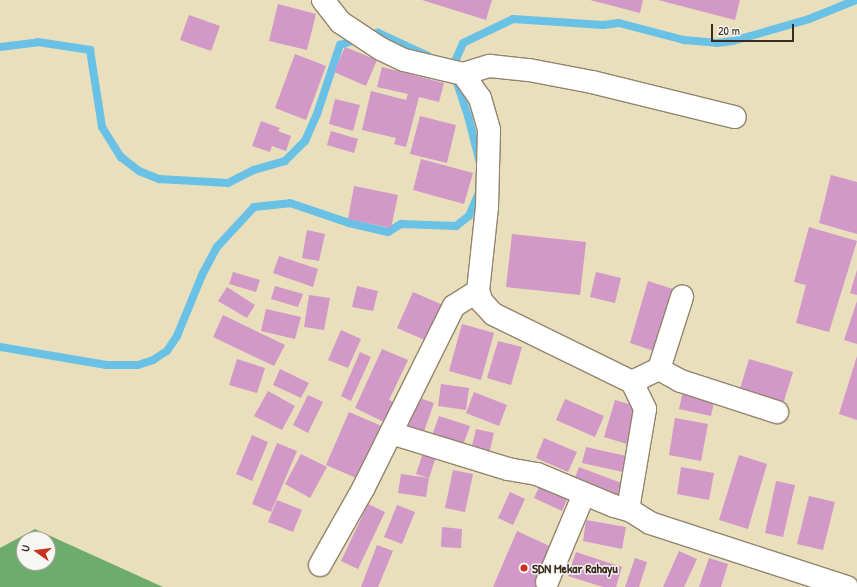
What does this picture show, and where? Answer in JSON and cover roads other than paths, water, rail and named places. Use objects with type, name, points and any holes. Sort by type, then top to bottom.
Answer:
[{"type":"street","points":[[323,0],[340,22],[381,49],[404,60],[463,74],[490,66],[529,70],[592,82],[735,117]]},
{"type":"street","points":[[463,74],[480,98],[489,130],[487,207],[478,291],[482,302],[493,314],[632,382],[645,409],[629,504],[631,511]]},
{"type":"street","points":[[320,565],[363,489],[454,306],[478,291]]},
{"type":"street","points":[[632,382],[659,369],[682,297]]},
{"type":"street","points":[[659,369],[681,381],[777,412]]},
{"type":"street","points":[[391,433],[508,469],[537,474],[584,494],[631,511],[650,523],[847,587]]},
{"type":"street","points":[[547,582],[584,494]]},
{"type":"waterway","points":[[480,163],[468,116],[452,68],[463,43],[513,19],[603,25],[619,23],[684,40],[717,43],[733,41],[809,19],[856,0]]},
{"type":"waterway","points":[[0,47],[38,42],[90,50],[102,127],[121,157],[139,171],[159,179],[228,183],[254,170],[285,161],[305,141],[317,114],[340,45],[378,33],[428,56]]},
{"type":"waterway","points":[[0,347],[106,365],[138,365],[153,360],[167,351],[177,336],[202,275],[217,247],[254,207],[290,203],[349,223],[388,232],[401,224],[456,226],[469,216],[480,190]]},
{"type":"place","name":"SDN Mekar Rahayu","points":[[524,568]]}]
